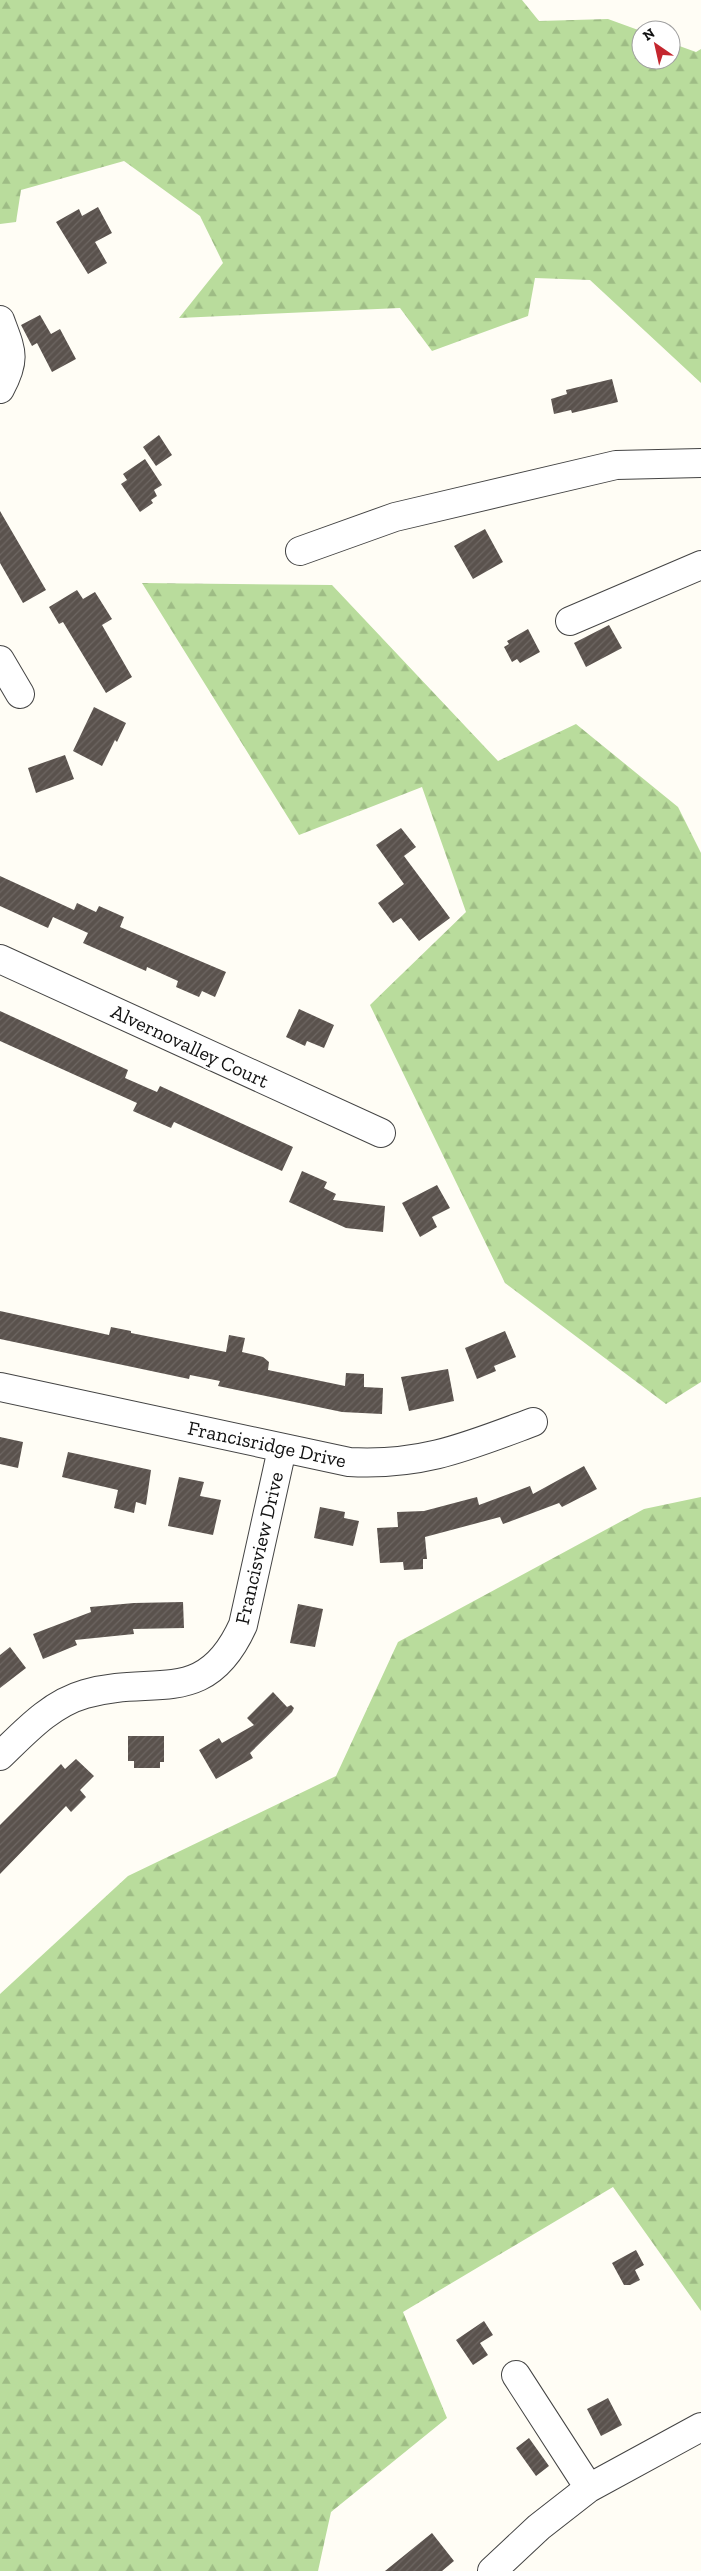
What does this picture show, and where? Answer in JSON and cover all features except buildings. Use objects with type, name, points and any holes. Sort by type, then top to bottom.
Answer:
[{"type":"street","points":[[0,320],[12,353],[8,375],[0,389]]},
{"type":"street","points":[[300,551],[395,517],[616,465],[701,463]]},
{"type":"street","points":[[570,621],[701,565]]},
{"type":"street","points":[[0,660],[20,694]]},
{"type":"street","name":"Alvernovalley Court","points":[[0,959],[381,1133]]},
{"type":"street","name":"Francisridge Drive","points":[[0,1387],[349,1462],[377,1463],[414,1460],[450,1452],[532,1422]]},
{"type":"street","name":"Francisview Drive","points":[[0,1756],[43,1716],[83,1694],[110,1688],[176,1685],[211,1670],[224,1658],[243,1625],[282,1449]]},
{"type":"street","points":[[516,2375],[589,2488]]},
{"type":"street","points":[[492,2571],[540,2527],[589,2488],[701,2427]]},
{"type":"green space","points":[[0,0],[522,0],[539,21],[608,19],[631,27],[631,70],[681,70],[681,47],[696,52],[701,49],[701,383],[590,280],[535,278],[528,316],[432,351],[400,308],[179,318],[223,263],[200,216],[124,161],[21,190],[16,222],[0,224]]},
{"type":"green space","points":[[142,583],[332,585],[498,761],[576,724],[678,807],[701,853],[701,1382],[666,1404],[505,1283],[370,1005],[466,912],[422,787],[299,835]]},
{"type":"green space","points":[[701,1497],[701,2311],[613,2187],[403,2312],[447,2418],[331,2512],[318,2571],[0,2571],[0,1994],[128,1876],[336,1776],[398,1642],[644,1509]]}]
